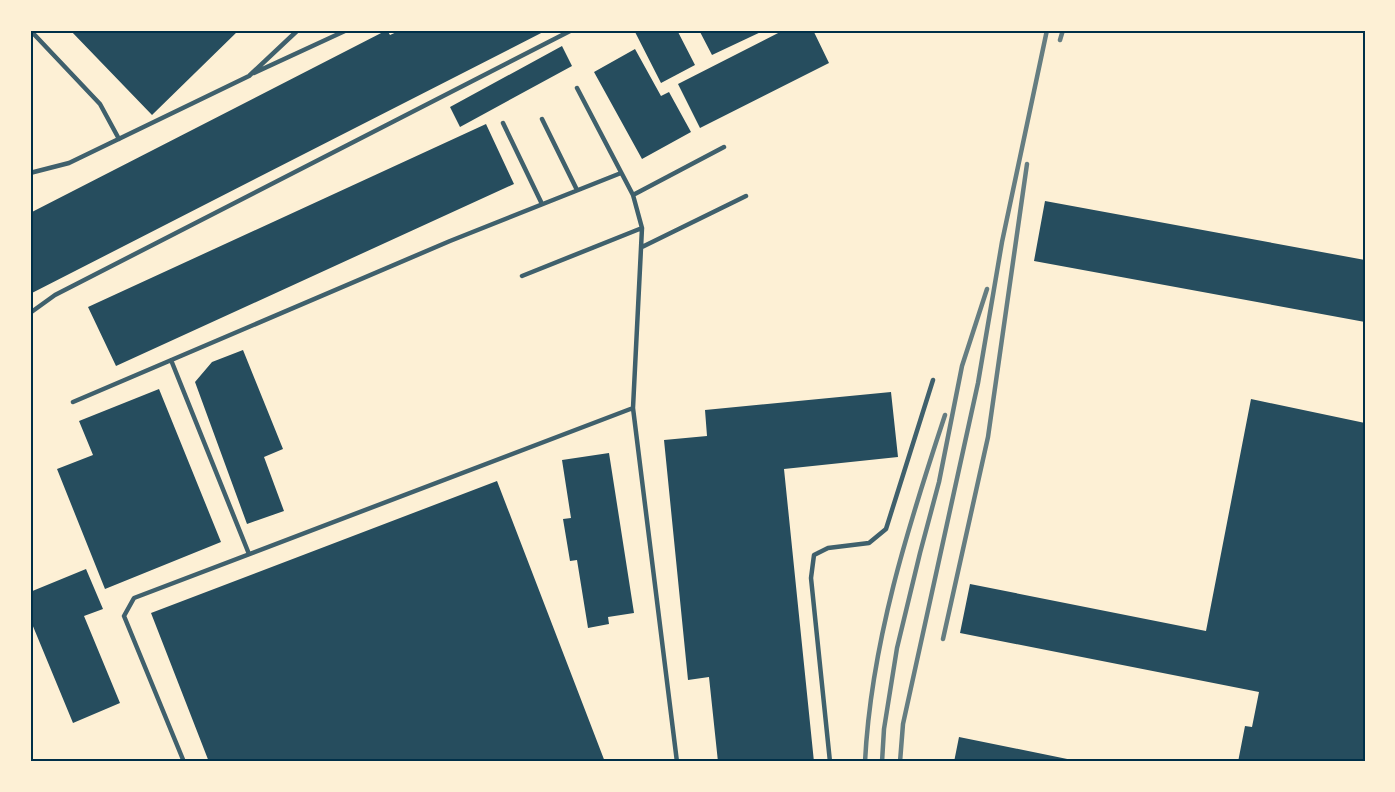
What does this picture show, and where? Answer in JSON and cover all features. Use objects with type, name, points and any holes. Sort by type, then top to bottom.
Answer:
[{"type":"lane","points":[[30,30],[100,104],[118,139]]},
{"type":"lane","points":[[249,76],[298,30]]},
{"type":"lane","points":[[30,173],[69,163],[347,30]]},
{"type":"lane","points":[[30,313],[55,295],[572,30]]},
{"type":"lane","points":[[577,88],[633,195],[642,228],[633,408],[677,762]]},
{"type":"lane","points":[[542,119],[577,190]]},
{"type":"lane","points":[[503,123],[542,204]]},
{"type":"lane","points":[[633,195],[724,147]]},
{"type":"lane","points":[[73,402],[542,204],[621,173]]},
{"type":"lane","points":[[642,247],[746,196]]},
{"type":"lane","points":[[522,276],[642,228]]},
{"type":"lane","points":[[171,360],[249,554]]},
{"type":"lane","points":[[830,762],[811,578],[814,555],[828,548],[869,543],[886,529],[933,380]]},
{"type":"lane","points":[[184,762],[124,616],[134,598],[633,408]]},
{"type":"building","points":[[70,30],[239,30],[152,115]]},
{"type":"building","points":[[387,30],[390,35],[401,30],[547,30],[30,294],[30,213]]},
{"type":"building","points":[[634,30],[677,30],[695,65],[661,83]]},
{"type":"building","points":[[699,30],[765,30],[712,55]]},
{"type":"building","points":[[784,30],[813,30],[829,63],[700,128],[678,84]]},
{"type":"building","points":[[562,46],[572,66],[460,127],[450,107]]},
{"type":"building","points":[[635,49],[661,96],[669,92],[691,132],[642,159],[594,72]]},
{"type":"building","points":[[486,124],[514,184],[116,366],[88,307]]},
{"type":"building","points":[[1045,201],[1365,260],[1365,322],[1034,261]]},
{"type":"building","points":[[243,350],[283,449],[264,457],[284,511],[247,524],[195,382],[212,362]]},
{"type":"building","points":[[159,389],[221,542],[105,589],[57,469],[93,455],[79,421]]},
{"type":"building","points":[[891,392],[898,457],[784,469],[814,762],[718,762],[709,677],[688,680],[664,440],[707,436],[705,410]]},
{"type":"building","points":[[1251,399],[1365,423],[1365,762],[1238,762],[1245,726],[1252,727],[1259,692],[960,633],[970,584],[1206,631]]},
{"type":"building","points":[[609,453],[634,613],[608,617],[609,624],[588,628],[577,560],[570,561],[563,519],[571,518],[562,460]]},
{"type":"building","points":[[497,481],[605,762],[209,762],[151,613]]},
{"type":"building","points":[[86,569],[103,609],[84,616],[120,703],[73,723],[30,619],[30,592]]},
{"type":"building","points":[[959,737],[1077,761],[1077,762],[954,762]]},
{"type":"railway","points":[[900,762],[903,724],[978,383],[1002,242],[1047,30]]},
{"type":"railway","points":[[1060,40],[1063,30]]},
{"type":"railway","points":[[943,639],[988,437],[1027,164]]},
{"type":"railway","points":[[882,762],[884,729],[897,648],[939,482],[962,366],[987,289]]},
{"type":"railway","points":[[865,762],[875,673],[883,629],[905,543],[945,415]]}]
